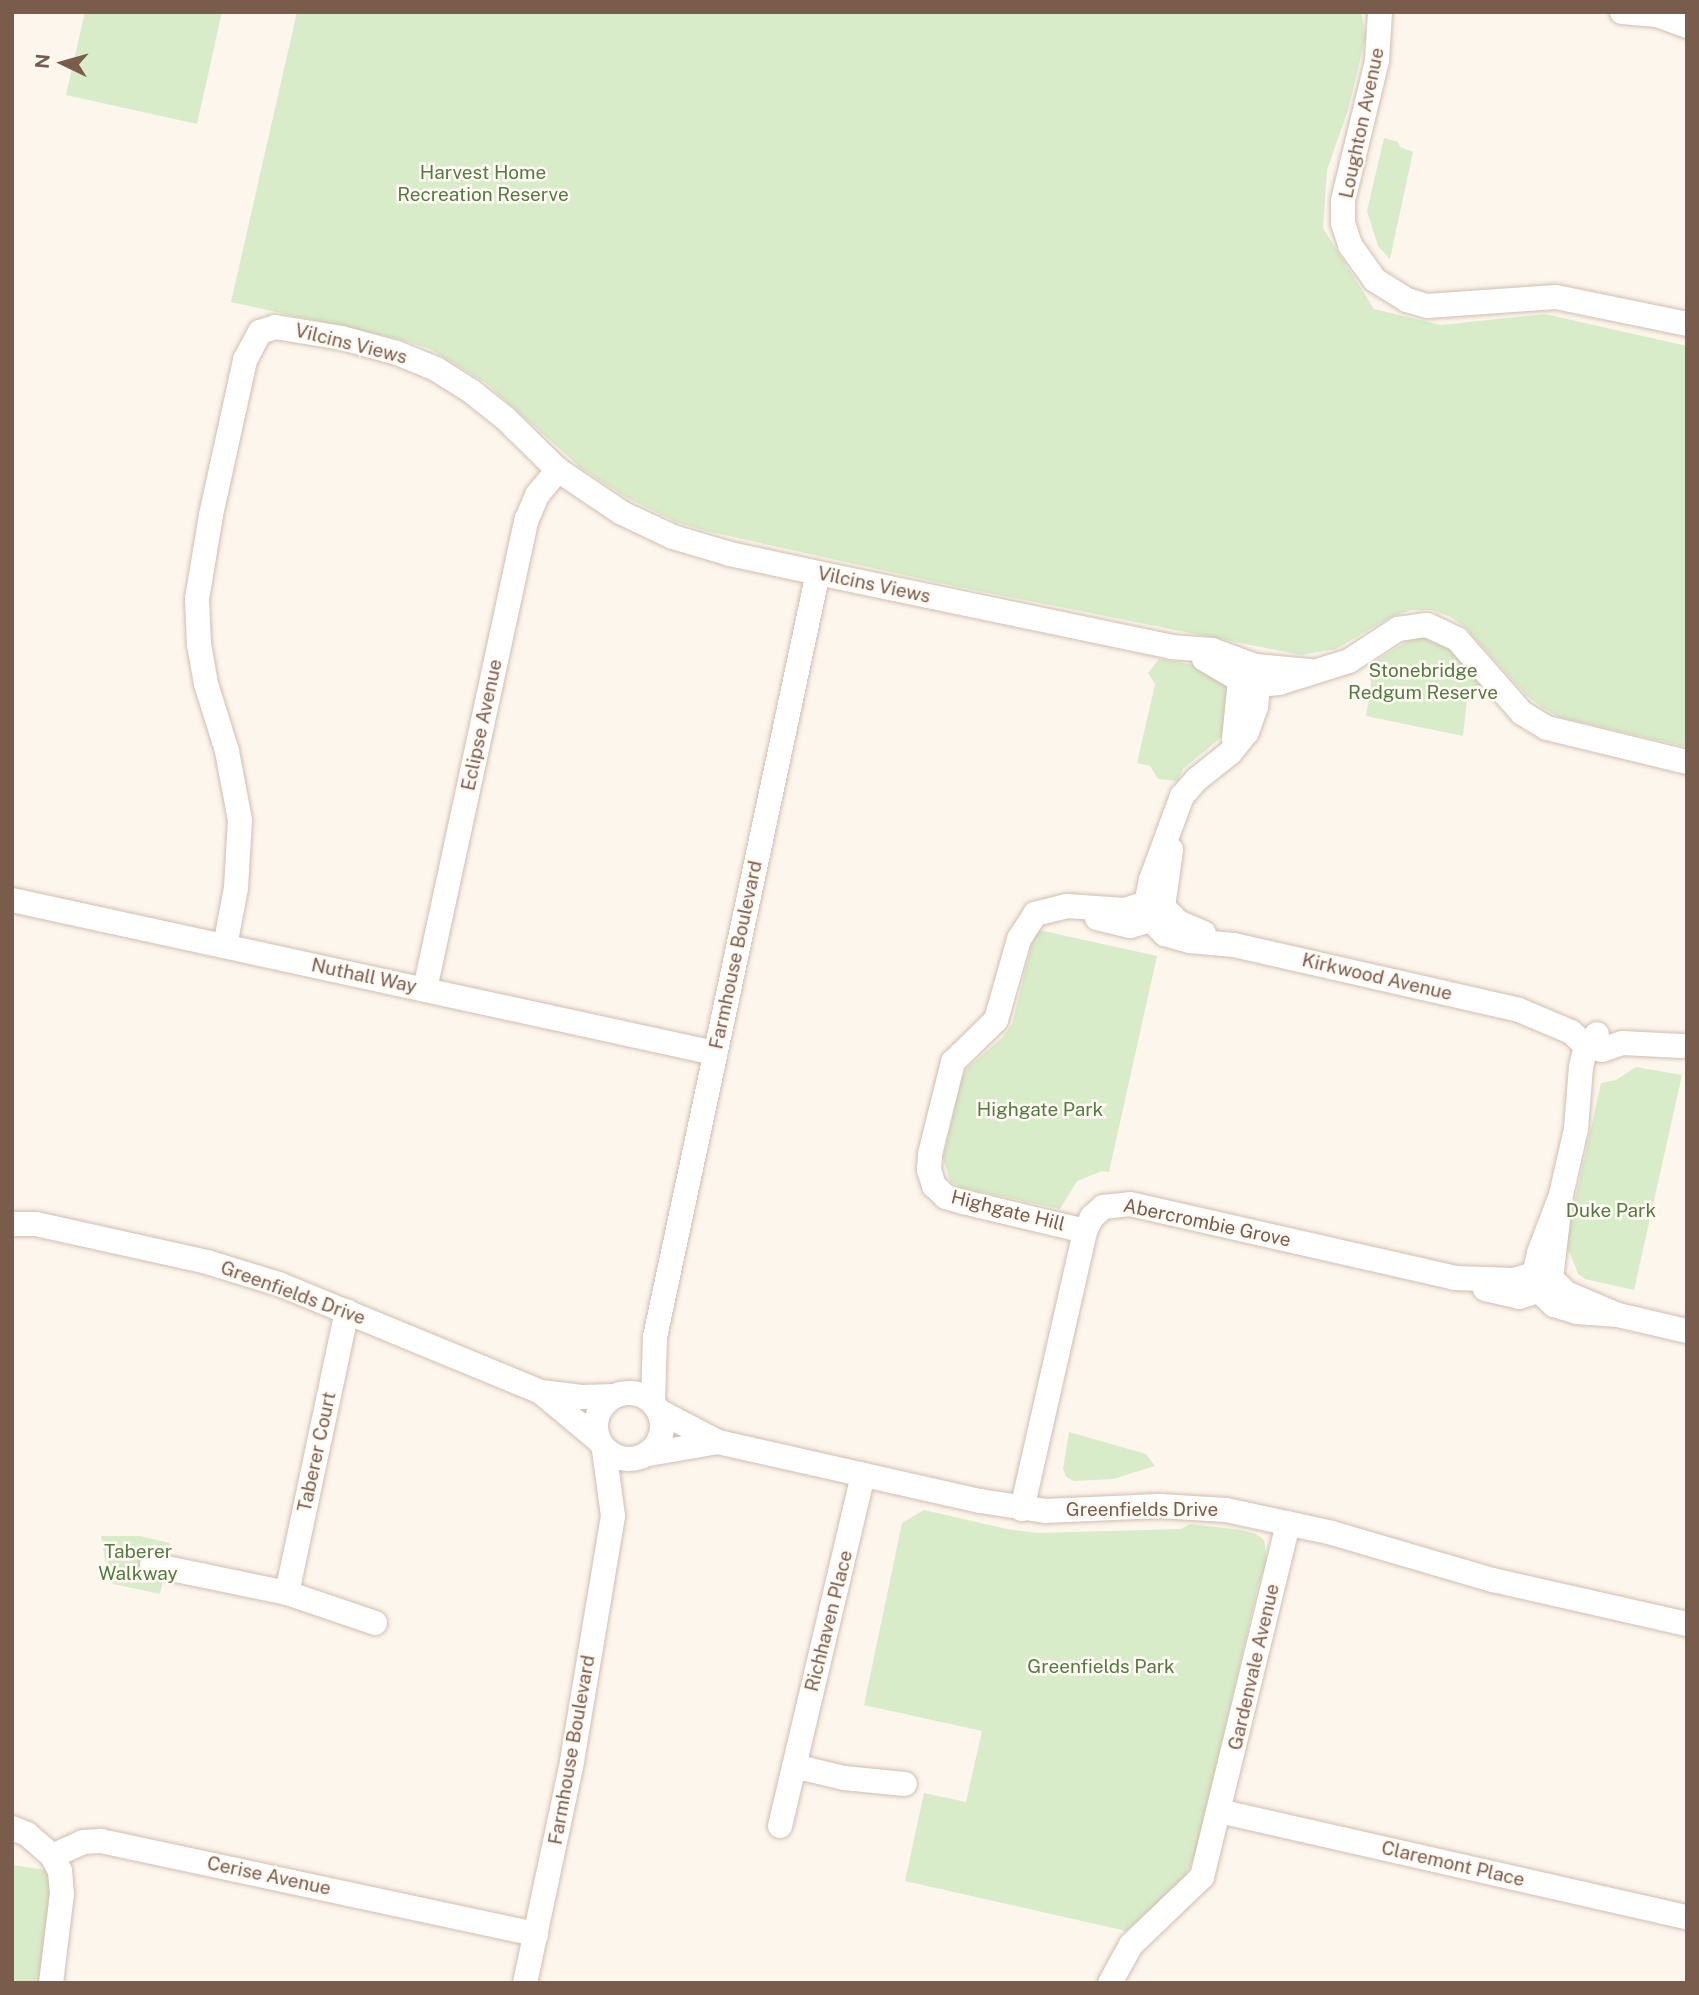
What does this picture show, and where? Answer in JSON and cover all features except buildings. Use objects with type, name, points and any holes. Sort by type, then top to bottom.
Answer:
[{"type":"street","name":"Loughton Avenue","points":[[1380,12],[1377,61],[1343,201],[1343,223],[1350,245],[1375,280],[1407,300],[1427,306],[1556,297],[1687,324]]},
{"type":"street","points":[[1622,12],[1657,13],[1687,26]]},
{"type":"street","name":"Vilcins Views","points":[[225,947],[238,876],[240,820],[228,751],[206,684],[199,645],[197,599],[211,515],[251,344],[260,332],[275,327],[292,327],[397,353],[436,369],[471,391],[505,418],[558,470],[622,513],[673,537],[730,554],[818,573],[1171,646],[1212,650],[1251,679],[1310,671],[1349,660],[1398,629],[1427,625],[1457,639],[1522,713],[1547,728],[1687,762]]},
{"type":"street","name":"Eclipse Avenue","points":[[425,989],[527,519],[537,495],[558,470]]},
{"type":"street","name":"Farmhouse Boulevard","points":[[656,1407],[655,1337],[818,573]]},
{"type":"street","points":[[1154,909],[1173,820],[1182,796],[1197,779],[1231,752],[1247,732],[1256,707],[1251,679]]},
{"type":"street","name":"Nuthall Way","points":[[12,900],[715,1053]]},
{"type":"street","name":"Highgate Hill","points":[[1085,1231],[946,1197],[934,1186],[929,1170],[930,1154],[953,1062],[996,1020],[1024,926],[1035,914],[1067,906],[1106,922],[1130,926],[1154,909]]},
{"type":"street","name":"Kirkwood Avenue","points":[[1154,909],[1234,945],[1520,1010],[1595,1043]]},
{"type":"street","points":[[1684,1047],[1642,1031],[1617,1027],[1595,1043],[1542,1281],[1618,1315],[1687,1331]]},
{"type":"street","name":"Abercrombie Grove","points":[[1022,1509],[1085,1231],[1092,1217],[1103,1207],[1130,1204],[1455,1278],[1542,1281]]},
{"type":"street","name":"Greenfields Drive","points":[[12,1213],[24,1224],[207,1262],[279,1284],[541,1392],[582,1397],[619,1395]]},
{"type":"street","name":"Taberer Court","points":[[287,1593],[347,1311]]},
{"type":"street","name":"Farmhouse Boulevard","points":[[619,1395],[655,1337]]},
{"type":"street","name":"Greenfields Drive","points":[[541,1392],[601,1444]]},
{"type":"street","points":[[639,1394],[656,1407],[661,1434],[644,1456],[620,1459],[601,1444],[595,1430],[599,1410],[619,1395],[639,1394]]},
{"type":"street","name":"Greenfields Drive","points":[[656,1407],[718,1442],[1022,1509],[1160,1506],[1226,1510],[1288,1522],[1493,1580],[1687,1624]]},
{"type":"street","name":"Greenfields Drive","points":[[644,1456],[718,1442]]},
{"type":"street","name":"Farmhouse Boulevard","points":[[601,1444],[613,1516]]},
{"type":"street","name":"Farmhouse Boulevard","points":[[525,1983],[572,1761],[613,1516],[644,1456]]},
{"type":"street","name":"Richhaven Place","points":[[780,1826],[863,1475]]},
{"type":"street","name":"Gardenvale Avenue","points":[[1110,1983],[1131,1945],[1202,1877],[1288,1522]]},
{"type":"street","points":[[152,1565],[287,1593],[375,1623]]},
{"type":"street","points":[[794,1766],[844,1777],[905,1784]]},
{"type":"street","name":"Claremont Place","points":[[1220,1811],[1687,1917]]},
{"type":"street","points":[[12,1828],[27,1834],[52,1856],[60,1871],[62,1894],[51,1983]]},
{"type":"street","name":"Cerise Avenue","points":[[52,1856],[83,1842],[102,1841],[537,1934]]},
{"type":"green space","points":[[85,12],[222,12],[197,124],[66,95]]},
{"type":"green space","name":"Harvest Home Recreation Reserve","points":[[297,12],[1361,12],[1366,36],[1348,110],[1327,170],[1323,228],[1374,309],[1441,325],[1545,314],[1687,346],[1687,747],[1559,717],[1526,695],[1466,628],[1451,617],[1431,610],[1411,610],[1391,617],[1336,649],[1301,655],[954,586],[676,522],[625,497],[581,468],[486,383],[430,349],[399,339],[231,302]]},
{"type":"green space","points":[[1384,138],[1398,142],[1400,147],[1413,152],[1390,259],[1378,246],[1367,211]]},
{"type":"green space","name":"Stonebridge Redgum Reserve","points":[[1416,636],[1447,644],[1482,684],[1467,701],[1463,736],[1366,716],[1371,686],[1369,665]]},
{"type":"green space","points":[[1159,659],[1194,665],[1229,684],[1224,735],[1183,769],[1178,781],[1158,779],[1150,766],[1137,763],[1155,684],[1148,673]]},
{"type":"green space","name":"Highgate Park","points":[[1039,930],[1157,956],[1109,1172],[1102,1171],[1077,1181],[1060,1209],[959,1187],[950,1181],[943,1158],[960,1083],[967,1068],[1002,1038],[1012,1024],[1032,943]]},
{"type":"green space","name":"Duke Park","points":[[1636,1067],[1682,1075],[1634,1290],[1585,1279],[1578,1274],[1570,1253],[1564,1250],[1601,1083],[1616,1080]]},
{"type":"green space","points":[[1069,1432],[1146,1454],[1155,1466],[1113,1479],[1074,1481],[1066,1477],[1063,1469]]},
{"type":"green space","name":"Greenfields Park","points":[[924,1510],[1007,1529],[1038,1533],[1181,1529],[1190,1524],[1241,1530],[1256,1534],[1264,1540],[1267,1561],[1258,1587],[1195,1856],[1184,1879],[1126,1931],[905,1881],[924,1793],[966,1802],[982,1731],[864,1705],[902,1523]]},
{"type":"green space","name":"Taberer Walkway","points":[[101,1536],[140,1536],[170,1543],[160,1594],[109,1583]]},
{"type":"green space","points":[[12,1865],[46,1870],[50,1880],[51,1891],[39,1983],[12,1983]]}]
